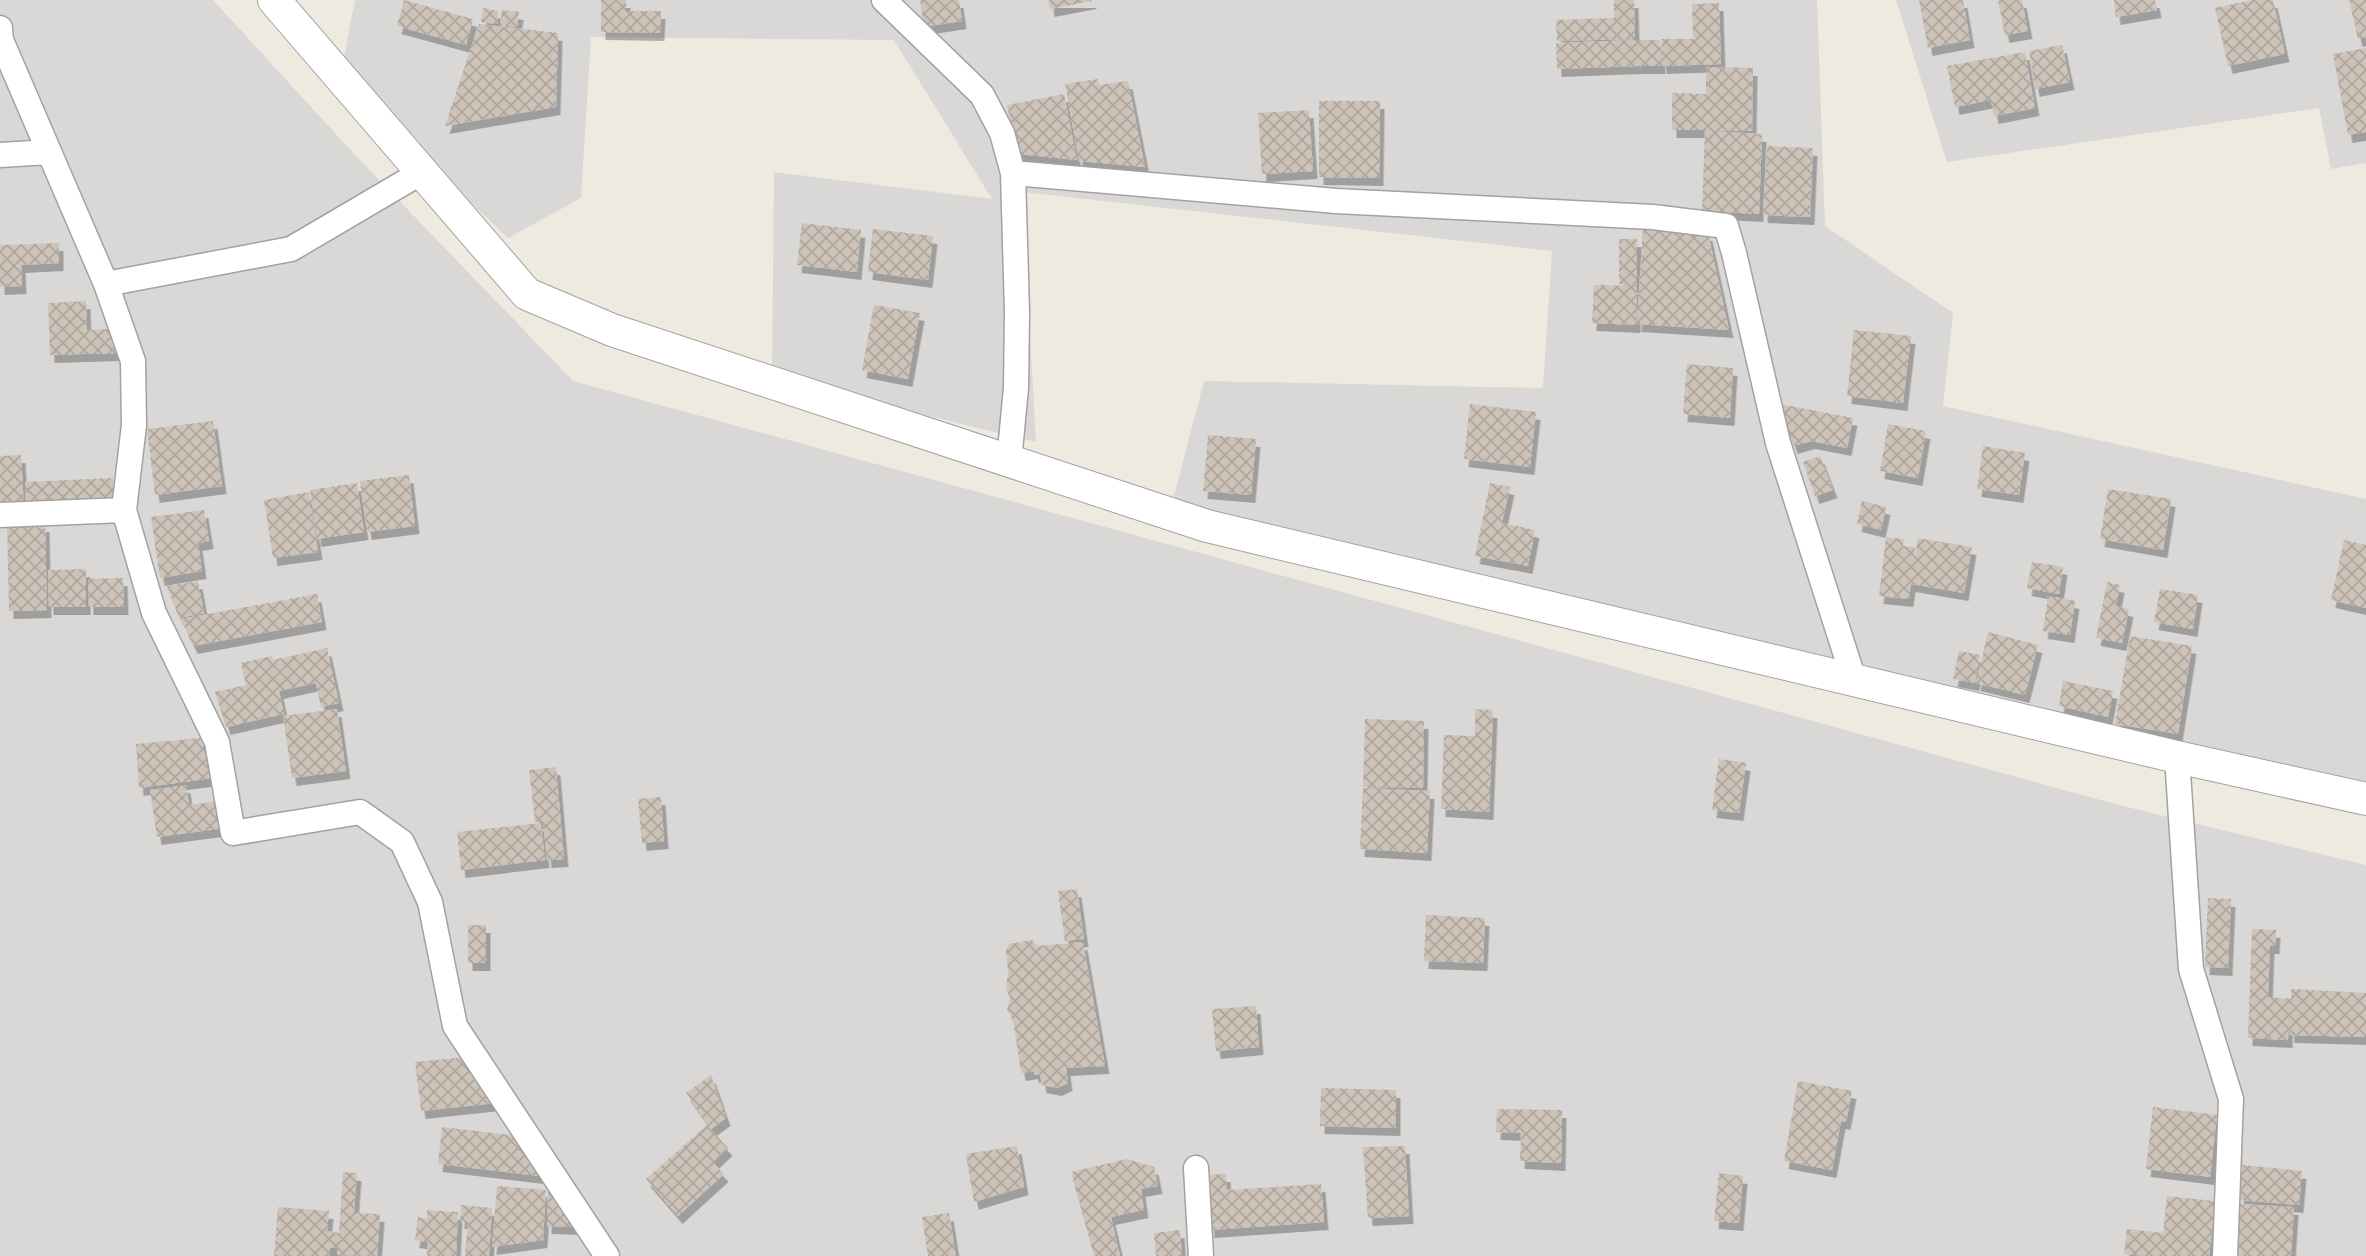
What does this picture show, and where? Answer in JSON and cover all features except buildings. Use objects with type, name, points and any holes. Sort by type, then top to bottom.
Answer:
[{"type":"street","points":[[274,0],[527,294],[612,330],[1207,526],[2177,757],[2366,799]]},
{"type":"street","points":[[884,0],[982,95],[1002,133],[1013,173],[1017,350],[1009,460]]},
{"type":"street","points":[[0,28],[1,40],[106,284],[133,361],[134,425],[124,510],[154,613],[217,742],[233,833],[360,812],[402,842],[430,902],[455,1026],[607,1256]]},
{"type":"street","points":[[0,155],[49,152]]},
{"type":"street","points":[[106,284],[292,249],[422,172]]},
{"type":"street","points":[[1013,173],[1336,201],[1653,218],[1726,226],[1778,443],[1854,680]]},
{"type":"street","points":[[0,515],[124,510]]},
{"type":"street","points":[[2177,757],[2192,970],[2231,1099],[2225,1256]]},
{"type":"street","points":[[1196,1168],[1201,1256]]},
{"type":"shaded area","points":[[0,0],[213,0],[356,156],[573,381],[2119,805],[2366,865],[2366,1256],[0,1256]]},
{"type":"shaded area","points":[[355,0],[1817,0],[1825,226],[1953,313],[1943,406],[2366,499],[2366,792],[1169,515],[1204,381],[1543,388],[1552,251],[1022,192],[1036,442],[772,378],[774,172],[992,199],[894,40],[591,37],[581,198],[508,238],[340,78]]},
{"type":"shaded area","points":[[1896,0],[2366,0],[2366,163],[2331,169],[2319,108],[1947,162]]}]
